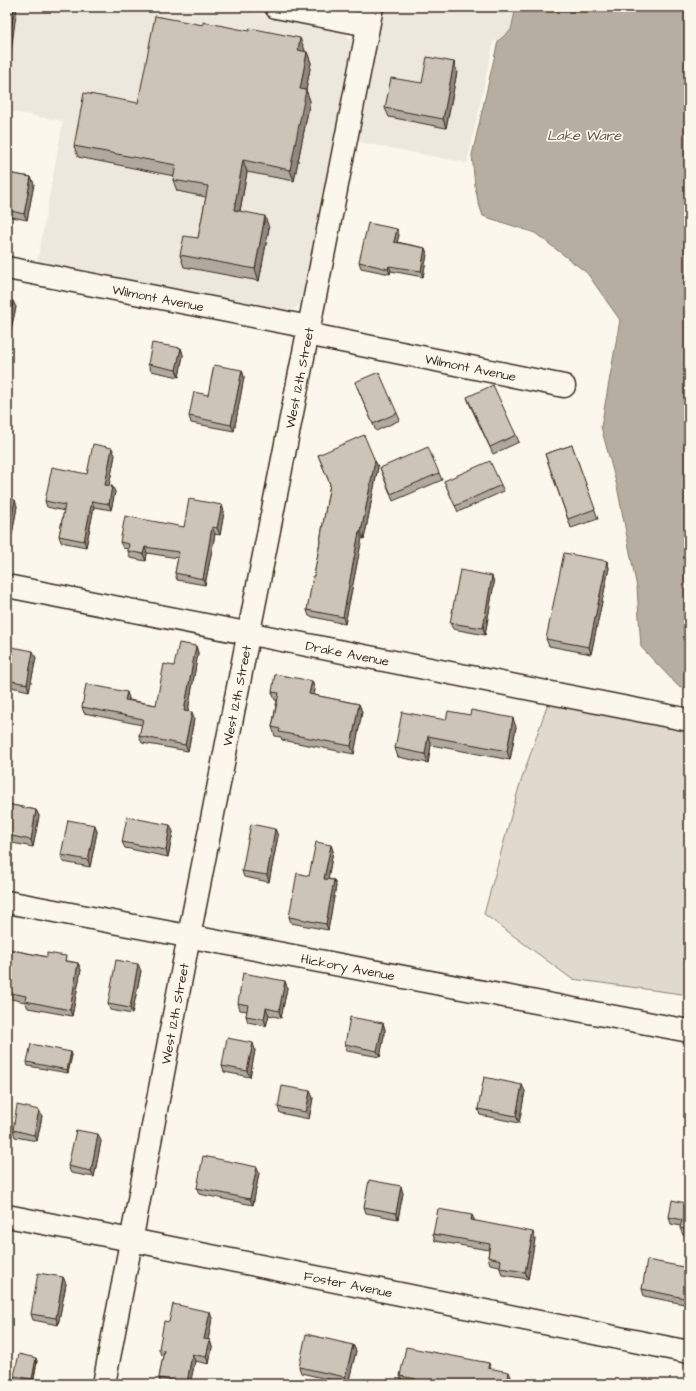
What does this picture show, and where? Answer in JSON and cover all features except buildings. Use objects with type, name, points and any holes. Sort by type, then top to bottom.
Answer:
[{"type":"street","points":[[276,7],[370,16]]},
{"type":"street","name":"West 12th Street","points":[[104,1384],[189,936],[370,16]]},
{"type":"street","name":"Wilmont Avenue","points":[[7,268],[564,386]]},
{"type":"street","name":"Drake Avenue","points":[[7,586],[689,720]]},
{"type":"street","name":"Hickory Avenue","points":[[7,902],[689,1031]]},
{"type":"street","name":"Foster Avenue","points":[[7,1216],[689,1352]]},
{"type":"shaded area","points":[[7,7],[225,7],[339,30],[347,35],[351,41],[352,52],[303,301],[297,307],[286,311],[37,263],[63,121],[7,111]]},
{"type":"shaded area","points":[[381,7],[516,7],[511,30],[498,41],[494,41],[467,163],[355,141]]},
{"type":"shaded area","points":[[548,703],[689,731],[689,995],[572,979],[484,914],[519,787]]},
{"type":"water","name":"Lake Ware","points":[[516,7],[689,7],[689,689],[678,686],[641,647],[637,588],[617,486],[601,427],[620,320],[587,273],[535,233],[483,216],[478,201],[472,155],[498,41],[511,30]]}]
